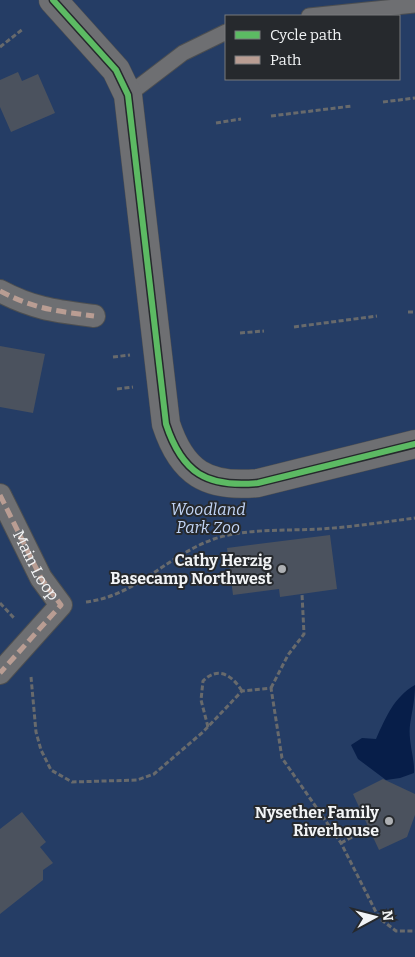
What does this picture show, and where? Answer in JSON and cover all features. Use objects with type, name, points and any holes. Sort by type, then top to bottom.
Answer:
[{"type":"street","points":[[53,0],[116,70],[128,95],[166,424],[174,447],[188,466],[209,480],[224,484],[258,483],[415,444]]},
{"type":"street","points":[[0,291],[22,303],[41,309],[94,316]]},
{"type":"street","name":"Main Loop","points":[[0,495],[41,578],[61,605],[0,673]]},
{"type":"lane","points":[[319,15],[415,5]]},
{"type":"lane","points":[[128,95],[183,53],[225,32]]},
{"type":"path","points":[[0,47],[23,28]]},
{"type":"path","points":[[383,102],[415,98]]},
{"type":"path","points":[[271,116],[352,106]]},
{"type":"path","points":[[216,123],[241,119]]},
{"type":"path","points":[[408,312],[415,312]]},
{"type":"path","points":[[294,326],[377,316]]},
{"type":"path","points":[[240,334],[264,330]]},
{"type":"path","points":[[113,357],[135,354]]},
{"type":"path","points":[[117,389],[139,386]]},
{"type":"path","points":[[61,605],[111,598],[126,591],[195,547],[216,539],[237,534],[324,529],[415,518]]},
{"type":"path","points":[[302,594],[304,634],[288,654],[271,688],[282,758],[341,843],[379,918],[396,931],[415,931]]},
{"type":"path","points":[[21,650],[33,683],[36,732],[41,750],[51,770],[72,782],[137,780],[154,774],[208,727],[242,691],[271,688]]},
{"type":"path","points":[[208,727],[201,700],[202,681],[209,675],[219,672],[228,675],[242,691]]},
{"type":"path","points":[[341,843],[368,828]]},
{"type":"green space","name":"Woodland Park Zoo","points":[[0,0],[415,0],[415,957],[0,957]]},
{"type":"shaded area","points":[[415,685],[410,725],[414,773],[386,780],[358,759],[351,745],[362,738],[376,739],[387,715],[401,695]]},
{"type":"building","points":[[18,72],[22,81],[38,74],[55,113],[11,132],[0,107],[0,80]]},
{"type":"building","points":[[0,346],[45,354],[33,413],[0,407]]},
{"type":"building","name":"Cathy Herzig Basecamp Northwest","points":[[330,535],[337,589],[280,597],[279,589],[233,595],[227,548]]},
{"type":"building","name":"Nysether Family Riverhouse","points":[[383,779],[415,794],[415,815],[407,837],[379,850],[353,794]]},
{"type":"building","points":[[22,812],[46,842],[40,847],[53,863],[43,870],[43,880],[0,914],[0,829]]},
{"type":"marked path","points":[[0,291],[35,306],[94,316]]},
{"type":"marked path","points":[[0,495],[41,578],[61,605],[0,673]]},
{"type":"cycle path","points":[[53,0],[116,70],[128,95],[166,424],[172,441],[180,455],[199,474],[224,483],[240,484],[258,483],[415,444]]},
{"type":"place","name":"Cathy Herzig Basecamp Northwest","points":[[282,569]]},
{"type":"place","name":"Nysether Family Riverhouse","points":[[389,821]]}]
